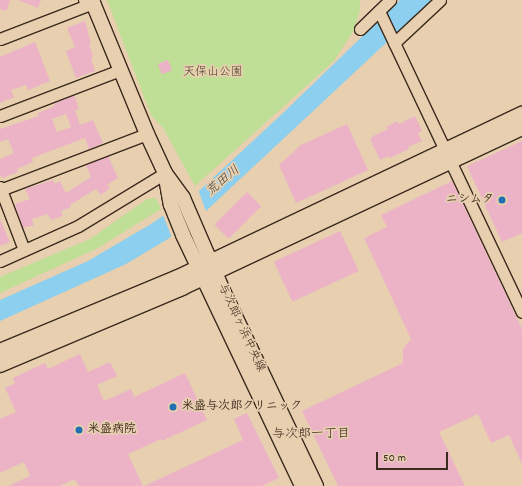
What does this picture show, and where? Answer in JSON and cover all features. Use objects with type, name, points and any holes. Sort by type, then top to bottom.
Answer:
[{"type":"street","points":[[360,29],[380,14],[390,0]]},
{"type":"street","points":[[393,41],[440,0]]},
{"type":"street","points":[[0,39],[90,1]]},
{"type":"street","name":"与次郎ヶ浜中央線","points":[[90,1],[207,270],[299,466],[316,486]]},
{"type":"street","points":[[380,14],[522,312]]},
{"type":"street","points":[[0,116],[120,70]]},
{"type":"street","points":[[448,157],[522,114]]},
{"type":"street","points":[[0,365],[45,339],[207,270],[448,157],[522,128]]},
{"type":"street","points":[[24,250],[0,189],[147,134]]},
{"type":"street","points":[[0,261],[78,226],[165,173]]},
{"type":"street","points":[[0,351],[45,339]]},
{"type":"street","name":"与次郎ヶ浜中央線","points":[[299,466],[302,486]]},
{"type":"green space","name":"天保山公園","points":[[107,0],[360,0],[360,10],[354,30],[334,61],[195,186],[163,128],[151,115]]},
{"type":"green space","points":[[156,198],[161,209],[98,248],[0,293],[0,277],[90,239],[147,199]]},
{"type":"water","name":"荒田川","points":[[400,0],[432,0],[206,211],[168,239],[126,264],[0,321],[0,300],[88,261],[151,224],[199,191],[283,113]]},
{"type":"pier","points":[[198,189],[207,214],[172,238],[163,215]]},
{"type":"building","points":[[0,0],[10,0],[6,11],[0,9]]},
{"type":"building","points":[[18,0],[41,0],[38,8]]},
{"type":"building","points":[[85,21],[91,44],[89,45],[93,56],[91,58],[95,71],[76,78],[66,51],[75,47],[67,28]]},
{"type":"building","points":[[35,42],[50,81],[28,90],[26,85],[11,90],[14,97],[0,103],[0,57]]},
{"type":"building","points":[[168,60],[172,70],[162,74],[158,64]]},
{"type":"building","points":[[74,95],[79,109],[75,110],[80,125],[93,120],[103,143],[89,149],[85,138],[32,158],[33,162],[17,169],[18,172],[2,178],[0,174],[0,159],[14,153],[8,139],[0,142],[0,129],[39,116],[38,113],[55,106],[54,104]],"holes":[[[66,114],[71,127],[57,132],[52,119]]]},
{"type":"building","points":[[415,116],[422,131],[418,133],[422,141],[408,147],[409,149],[390,158],[389,156],[380,160],[370,139],[388,129],[386,127],[398,121],[399,124]]},
{"type":"building","points":[[347,124],[368,170],[296,203],[279,165],[301,145]]},
{"type":"building","name":"ニシムタ","points":[[522,141],[522,233],[502,242],[467,166]]},
{"type":"building","points":[[108,156],[118,178],[107,185],[110,188],[101,195],[96,189],[70,205],[71,207],[61,211],[63,216],[51,220],[48,214],[32,219],[34,225],[23,228],[15,204],[30,199],[25,189],[53,180],[55,184],[60,181],[66,193],[91,177],[86,165]]},
{"type":"building","points":[[452,181],[522,329],[522,464],[509,435],[491,443],[478,414],[439,432],[465,486],[338,486],[302,411],[403,363],[403,349],[411,339],[364,238],[387,227],[381,215]]},
{"type":"building","points":[[247,192],[261,206],[229,239],[214,225]]},
{"type":"building","points":[[0,219],[10,242],[0,246]]},
{"type":"building","points":[[340,231],[359,271],[292,302],[274,262]]},
{"type":"building","name":"米盛病院","points":[[80,354],[88,372],[110,362],[117,376],[97,385],[104,401],[131,389],[134,397],[185,373],[207,420],[162,441],[161,439],[128,454],[143,486],[79,486],[74,479],[60,486],[8,486],[30,476],[24,462],[0,473],[0,419],[16,412],[5,388],[15,383],[13,378],[45,363],[48,369]]},
{"type":"building","points":[[247,413],[279,478],[262,486],[144,486],[243,440],[234,419]]},
{"type":"place","name":"ニシムタ","points":[[502,200]]},
{"type":"place","name":"米盛与次郎クリニック","points":[[173,407]]},
{"type":"place","name":"米盛病院","points":[[79,430]]},
{"type":"district","name":"与次郎一丁目","points":[[311,435]]}]
